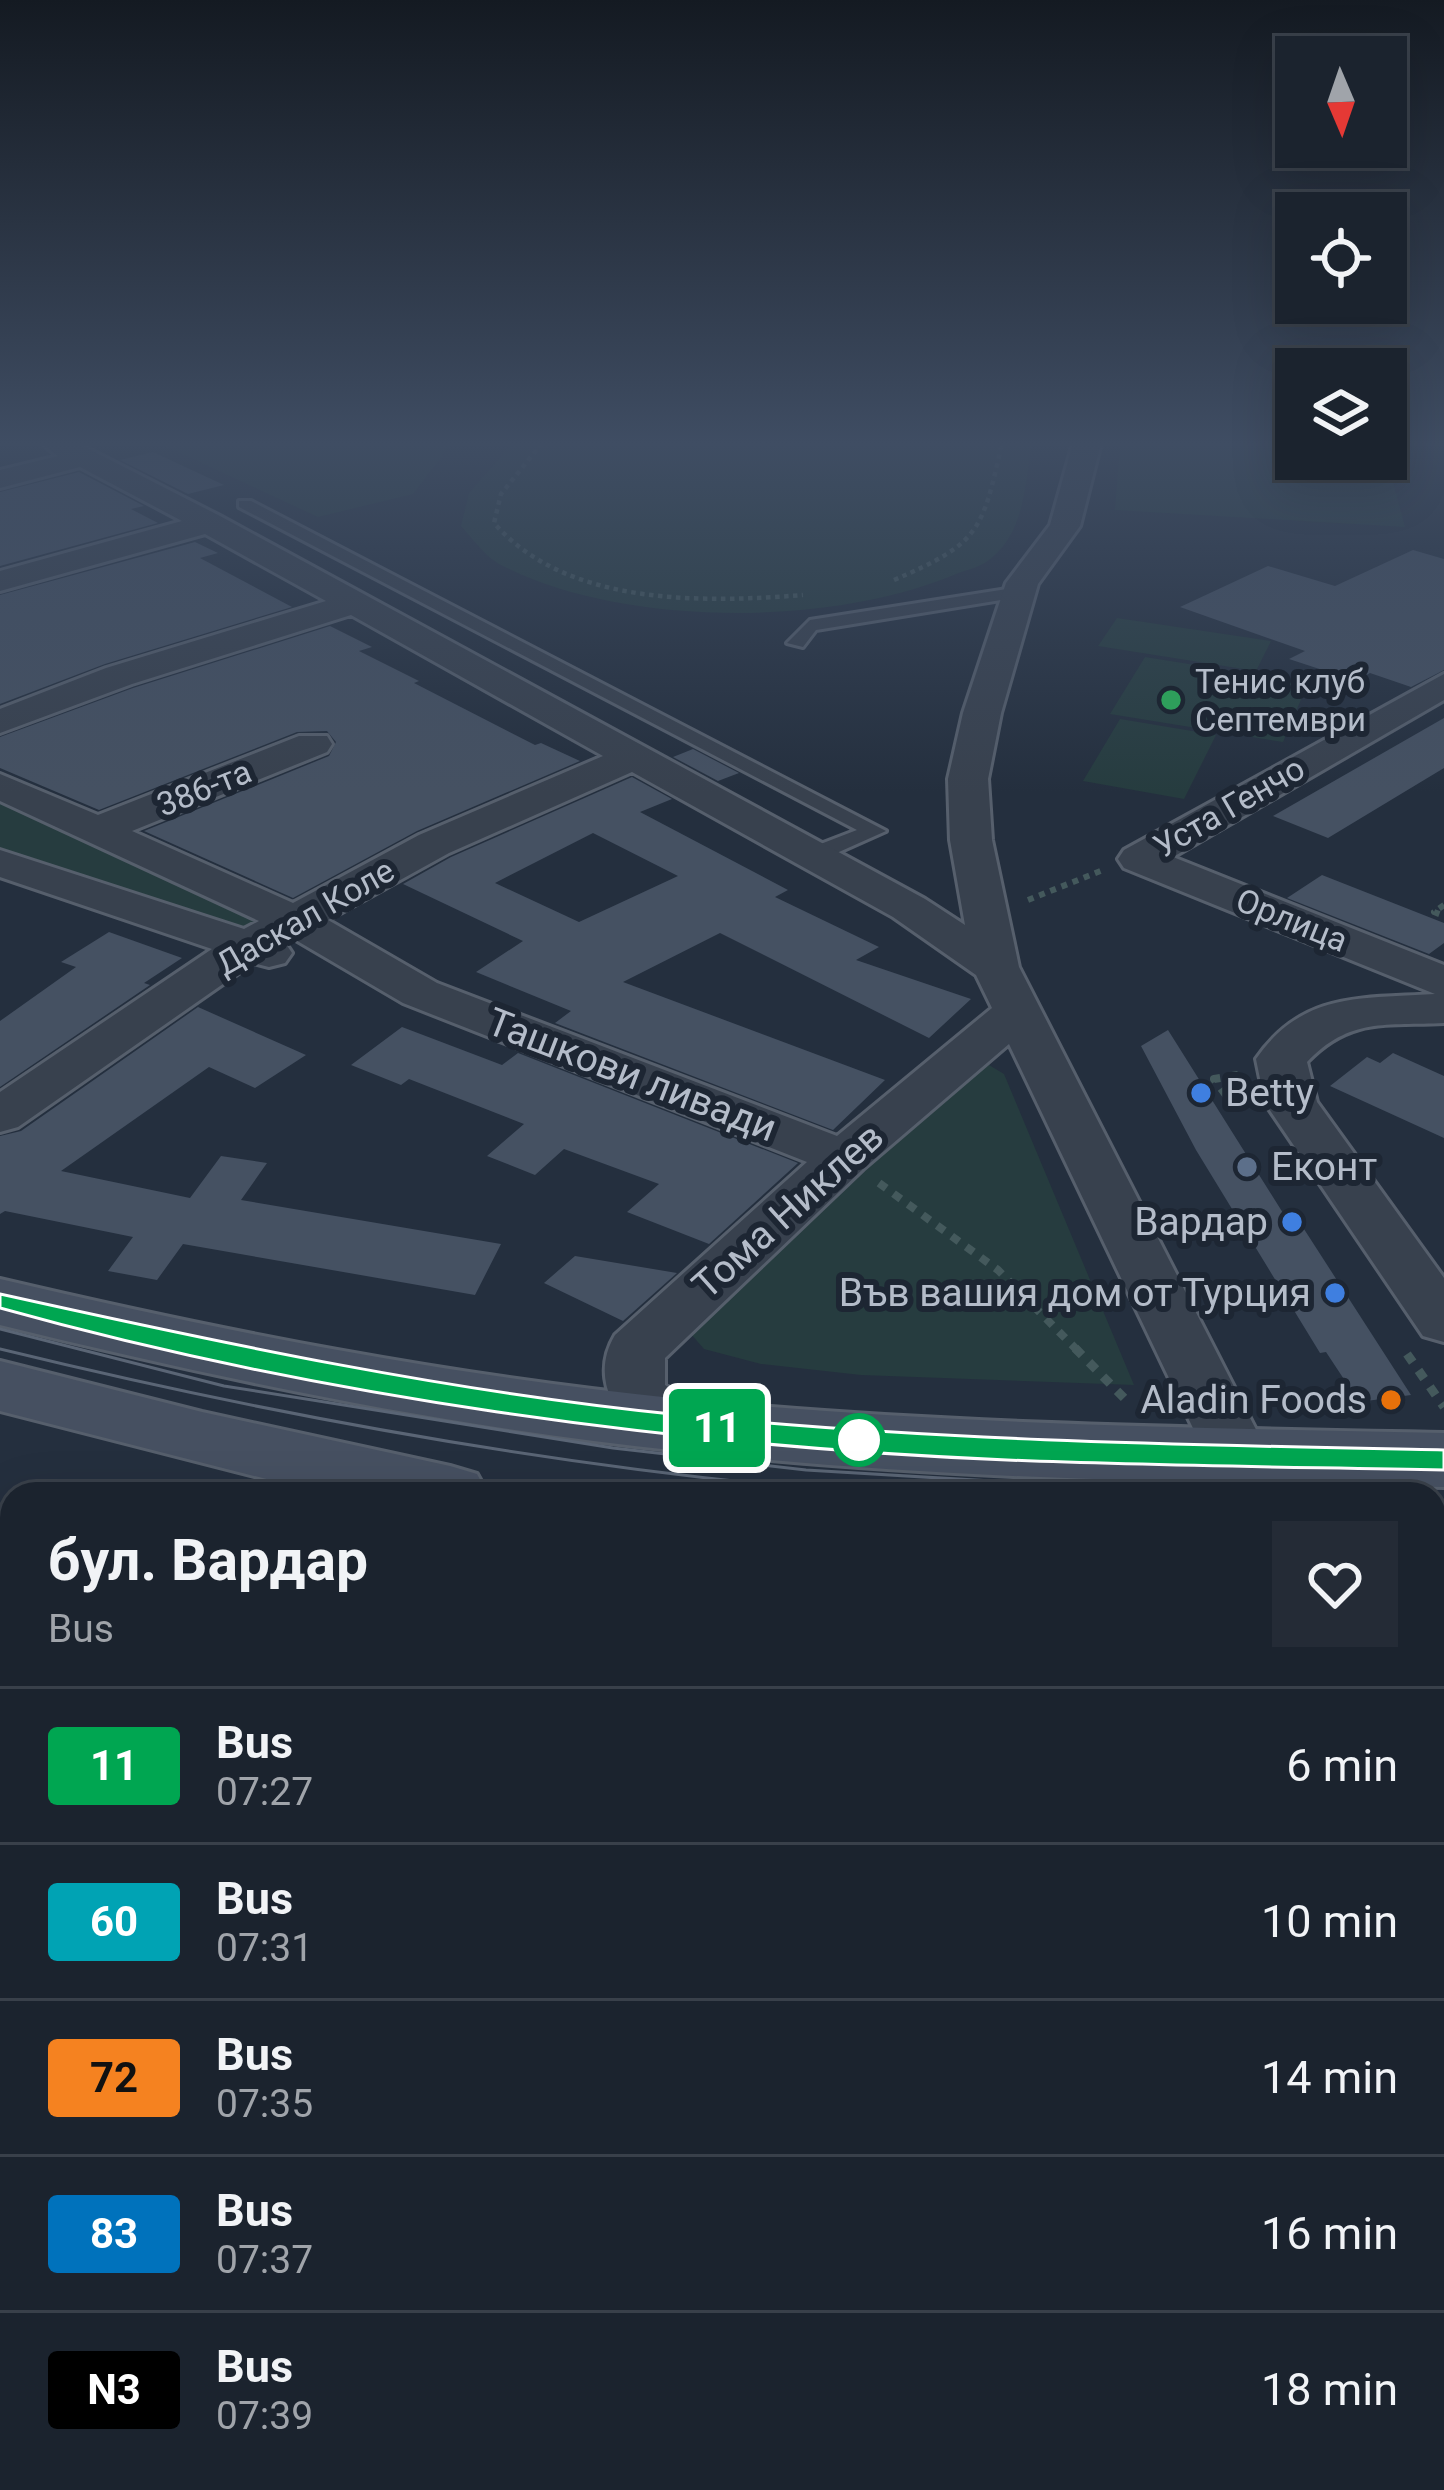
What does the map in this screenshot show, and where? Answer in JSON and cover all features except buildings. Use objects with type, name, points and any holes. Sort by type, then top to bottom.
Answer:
[{"type":"main road","points":[[0,1302],[353,1377],[679,1425],[1247,1474],[1444,1460]]},
{"type":"main road","points":[[0,1385],[202,1439],[396,1482]]},
{"type":"street","points":[[0,581],[79,559]]},
{"type":"street","points":[[275,559],[909,908],[1007,989]]},
{"type":"street","points":[[1042,559],[1019,592],[982,712],[968,779],[971,840],[987,920],[1007,989],[1247,1474]]},
{"type":"street","points":[[0,722],[119,676],[354,603]]},
{"type":"street","name":"Уста Генчо","points":[[1139,859],[1444,685]]},
{"type":"street","name":"386-та","points":[[94,831],[313,744]]},
{"type":"street","name":"Даскал Коле","points":[[0,1116],[89,1050],[246,947],[434,844],[633,757]]},
{"type":"street","name":"Ташкови ливади","points":[[0,786],[296,921],[420,993]]},
{"type":"street","name":"Орлица","points":[[1139,859],[1444,982]]},
{"type":"street","name":"Ташкови ливади","points":[[1,865],[246,947],[420,993],[844,1157]]},
{"type":"street","name":"Тома Никлев","points":[[679,1425],[641,1401],[630,1371],[636,1349],[844,1157],[1007,989]]},
{"type":"street","points":[[1444,1007],[1337,1015],[1310,1030],[1281,1059],[1292,1103],[1444,1322]]},
{"type":"lane","points":[[353,559],[875,831],[813,855]]},
{"type":"lane","points":[[796,644],[810,625],[1019,592]]},
{"type":"path","points":[[533,559],[594,582],[691,597],[817,593]]},
{"type":"path","points":[[893,580],[945,559]]},
{"type":"path","points":[[987,920],[1072,879],[1139,859]]},
{"type":"path","points":[[1444,904],[1434,912],[1444,916]]},
{"type":"path","points":[[844,1157],[998,1270],[1133,1407]]},
{"type":"green space","points":[[990,559],[906,591],[849,604],[726,613],[604,600],[548,585],[494,561]]},
{"type":"green space","points":[[1117,618],[1271,641],[1256,671],[1098,646]]},
{"type":"green space","points":[[1145,657],[1308,683],[1283,742],[1110,714]]},
{"type":"green space","points":[[1120,719],[1216,735],[1184,799],[1083,781]]},
{"type":"green space","points":[[0,788],[288,921],[244,943],[0,860]]},
{"type":"green space","points":[[989,1065],[1004,1074],[1134,1385],[861,1375],[761,1364],[704,1349],[691,1334],[975,1068]]},
{"type":"tram line","points":[[0,1329],[224,1386],[613,1448],[806,1470],[1008,1482]]},
{"type":"tram line","points":[[0,1349],[216,1398],[432,1439],[742,1482]]},
{"type":"bus line","name":"11","points":[[0,1302],[263,1361],[422,1390],[679,1425],[1005,1450],[1444,1460]]},
{"type":"place","name":"Тенис клуб Септември","points":[[1171,700]]},
{"type":"place","name":"Betty","points":[[1201,1093]]},
{"type":"place","name":"Еконт","points":[[1247,1167]]},
{"type":"place","name":"Вардар","points":[[1292,1222]]},
{"type":"place","name":"Във вашия дом от Турция","points":[[1335,1293]]},
{"type":"place","name":"Aladin Foods","points":[[1391,1400]]}]
